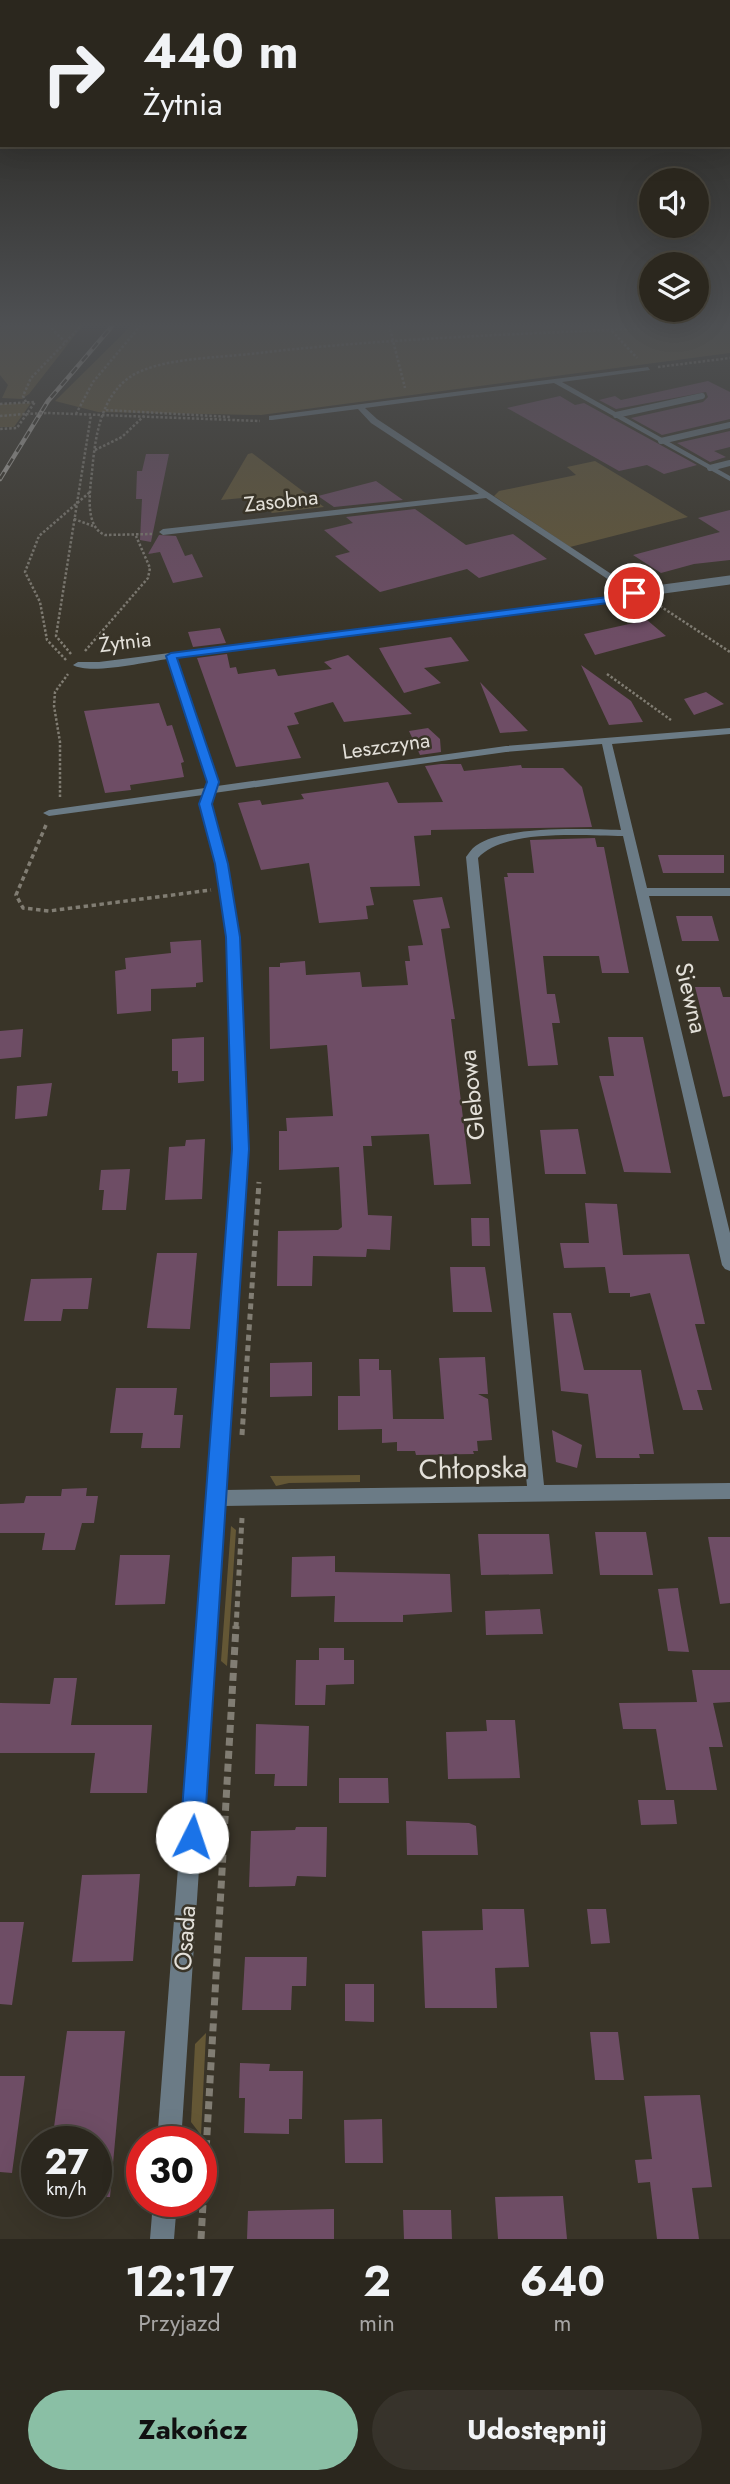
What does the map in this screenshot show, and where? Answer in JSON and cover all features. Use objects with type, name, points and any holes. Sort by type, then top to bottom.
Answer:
[{"type":"street","points":[[387,429],[634,593]]},
{"type":"street","points":[[641,429],[730,479]]},
{"type":"street","name":"Zasobna","points":[[163,532],[486,496]]},
{"type":"street","name":"Żytnia","points":[[78,665],[99,666],[608,600],[634,593]]},
{"type":"street","name":"Osada","points":[[171,656],[212,779],[206,806],[222,864],[233,937],[240,1149],[171,2126]]},
{"type":"street","name":"Leszczyna","points":[[54,812],[497,750],[730,731]]},
{"type":"street","name":"Siewna","points":[[606,741],[730,1265]]},
{"type":"street","name":"Glebowa","points":[[536,1493],[472,856],[480,846],[496,841],[550,834],[629,833]]},
{"type":"street","points":[[643,892],[730,892]]},
{"type":"street","name":"Chłopska","points":[[216,1498],[730,1491]]},
{"type":"street","points":[[162,2239],[164,2217]]},
{"type":"lane","points":[[661,441],[711,429]]},
{"type":"lane","points":[[710,468],[730,463]]},
{"type":"lane","points":[[634,593],[730,580]]},
{"type":"path","points":[[71,654],[56,636],[89,429]]},
{"type":"path","points":[[100,429],[90,492],[93,526],[97,532],[107,536],[136,536]]},
{"type":"path","points":[[95,450],[122,438],[131,429]]},
{"type":"path","points":[[78,665],[56,654],[45,640],[40,601],[25,572],[38,536],[90,492]]},
{"type":"path","points":[[74,519],[93,526]]},
{"type":"path","points":[[634,593],[654,602],[730,652]]},
{"type":"path","points":[[607,674],[688,734]]},
{"type":"path","points":[[54,812],[43,827],[18,886],[16,895],[23,908],[49,911],[139,897],[216,890]]},
{"type":"path","points":[[214,877],[217,900]]},
{"type":"shaded area","points":[[252,453],[324,507],[272,513],[253,497],[221,500],[248,454]]},
{"type":"shaded area","points":[[595,461],[688,517],[570,547],[494,496],[499,491],[576,475],[567,467]]},
{"type":"shaded area","points":[[360,1475],[360,1482],[289,1483],[276,1486],[270,1476]]},
{"type":"shaded area","points":[[231,1526],[236,1530],[227,1666],[221,1661]]},
{"type":"shaded area","points":[[206,2033],[201,2126],[194,2126],[191,2122],[195,2044]]},
{"type":"building","points":[[545,429],[632,429],[697,465],[664,474],[647,465],[619,471]]},
{"type":"building","points":[[652,429],[685,429],[662,435]]},
{"type":"building","points":[[730,431],[730,447],[714,451],[726,457],[710,462],[677,443]]},
{"type":"building","points":[[146,454],[169,454],[151,542],[140,540],[142,499],[136,499],[137,471],[142,471]]},
{"type":"building","points":[[376,481],[403,500],[334,507],[318,496]]},
{"type":"building","points":[[415,509],[466,545],[513,534],[547,559],[479,578],[467,569],[380,592],[335,556],[350,552],[324,530],[353,523],[346,517]]},
{"type":"building","points":[[730,510],[730,560],[694,564],[661,573],[633,555],[720,532],[698,518]]},
{"type":"building","points":[[159,535],[176,536],[185,556],[192,554],[203,577],[173,583],[160,552],[148,554]]},
{"type":"building","points":[[647,620],[666,636],[595,655],[584,634]]},
{"type":"building","points":[[220,628],[226,643],[193,647],[188,632]]},
{"type":"building","points":[[451,637],[469,661],[424,668],[441,683],[404,693],[379,648]]},
{"type":"building","points":[[227,654],[230,668],[236,667],[238,674],[275,669],[278,676],[332,669],[324,662],[348,655],[412,714],[344,722],[333,702],[294,713],[299,724],[287,726],[301,758],[236,767],[197,658]]},
{"type":"building","points":[[581,665],[631,701],[643,722],[609,725]]},
{"type":"building","points":[[480,682],[528,731],[500,733]]},
{"type":"building","points":[[706,692],[724,704],[694,715],[684,699]]},
{"type":"building","points":[[159,703],[167,726],[172,725],[184,762],[181,763],[184,777],[130,785],[131,790],[105,793],[84,711]]},
{"type":"building","points":[[428,728],[440,739],[441,752],[420,755],[409,731]]},
{"type":"building","points":[[461,764],[464,771],[521,765],[522,768],[563,768],[582,787],[592,827],[431,830],[431,835],[414,836],[420,886],[370,887],[374,905],[366,906],[368,919],[319,923],[309,863],[261,870],[238,803],[260,800],[262,805],[304,799],[301,794],[388,782],[398,803],[443,802],[425,766]]},
{"type":"building","points":[[595,838],[597,847],[604,847],[629,973],[602,973],[599,956],[543,956],[547,994],[555,994],[560,1023],[552,1023],[558,1065],[528,1066],[504,877],[508,877],[507,873],[534,873],[530,840]]},
{"type":"building","points":[[658,855],[724,855],[724,873],[663,873]]},
{"type":"building","points":[[442,897],[450,928],[441,929],[455,1019],[451,1019],[471,1184],[434,1185],[429,1134],[371,1136],[372,1146],[363,1146],[368,1215],[392,1216],[390,1250],[367,1249],[366,1257],[313,1256],[312,1286],[277,1286],[278,1231],[338,1230],[342,1227],[339,1167],[279,1170],[279,1131],[287,1131],[286,1118],[333,1116],[327,1045],[270,1049],[269,967],[280,967],[280,963],[305,961],[306,975],[360,972],[362,987],[408,985],[405,961],[410,961],[408,946],[423,945],[413,900]]},
{"type":"building","points":[[676,916],[712,916],[719,941],[682,941]]},
{"type":"building","points":[[201,940],[203,982],[196,983],[196,987],[151,989],[151,1011],[117,1014],[115,971],[126,969],[125,958],[171,953],[170,942]]},
{"type":"building","points":[[695,987],[720,987],[723,997],[730,997],[730,1096],[723,1097]]},
{"type":"building","points":[[23,1029],[21,1057],[0,1059],[0,1031]]},
{"type":"building","points":[[204,1037],[204,1081],[178,1083],[178,1071],[172,1071],[172,1039]]},
{"type":"building","points":[[608,1037],[643,1037],[671,1173],[624,1172],[599,1076],[614,1076]]},
{"type":"building","points":[[52,1083],[47,1116],[15,1119],[17,1086]]},
{"type":"building","points":[[578,1129],[586,1174],[545,1174],[540,1130]]},
{"type":"building","points":[[205,1139],[202,1199],[165,1200],[169,1147],[185,1146],[186,1140]]},
{"type":"building","points":[[130,1169],[126,1210],[102,1210],[104,1190],[99,1190],[101,1170]]},
{"type":"building","points":[[585,1203],[617,1204],[623,1255],[689,1254],[705,1324],[695,1324],[712,1390],[697,1390],[703,1410],[683,1410],[650,1293],[630,1297],[630,1293],[609,1293],[605,1267],[564,1268],[560,1243],[589,1243]]},
{"type":"building","points":[[471,1218],[489,1218],[490,1246],[472,1246]]},
{"type":"building","points":[[157,1253],[197,1253],[190,1329],[147,1328]]},
{"type":"building","points":[[450,1267],[485,1267],[492,1312],[453,1312]]},
{"type":"building","points":[[92,1278],[88,1309],[63,1309],[61,1321],[24,1321],[31,1279]]},
{"type":"building","points":[[553,1313],[571,1313],[584,1370],[641,1370],[654,1454],[639,1454],[640,1458],[596,1458],[588,1394],[561,1391]]},
{"type":"building","points":[[485,1357],[488,1394],[478,1394],[488,1399],[492,1440],[477,1441],[478,1451],[473,1451],[474,1454],[416,1455],[415,1451],[397,1451],[397,1442],[382,1443],[382,1429],[338,1430],[338,1396],[360,1396],[359,1359],[379,1359],[379,1370],[391,1370],[393,1419],[444,1419],[439,1358]]},
{"type":"building","points":[[312,1362],[312,1396],[270,1397],[270,1363]]},
{"type":"building","points":[[116,1388],[177,1388],[174,1415],[183,1415],[180,1448],[141,1448],[143,1433],[110,1433]]},
{"type":"building","points":[[552,1430],[582,1445],[577,1468],[556,1462]]},
{"type":"building","points":[[87,1488],[86,1496],[98,1496],[94,1523],[82,1523],[75,1550],[42,1550],[45,1533],[0,1533],[0,1504],[24,1503],[26,1496],[61,1496],[62,1489]]},
{"type":"building","points":[[595,1532],[646,1532],[653,1575],[600,1575]]},
{"type":"building","points":[[478,1534],[549,1534],[553,1574],[481,1575]]},
{"type":"building","points":[[708,1537],[730,1537],[730,1603],[720,1604]]},
{"type":"building","points":[[120,1555],[170,1555],[165,1604],[115,1605]]},
{"type":"building","points":[[335,1556],[335,1572],[450,1574],[452,1612],[403,1615],[403,1622],[334,1622],[335,1596],[291,1597],[292,1557]]},
{"type":"building","points":[[678,1588],[689,1652],[668,1651],[658,1589]]},
{"type":"building","points":[[540,1609],[543,1634],[486,1635],[485,1611]]},
{"type":"building","points":[[319,1648],[344,1648],[344,1660],[354,1660],[354,1684],[326,1685],[325,1705],[295,1705],[296,1660],[319,1660]]},
{"type":"building","points":[[692,1670],[730,1670],[730,1702],[713,1703],[723,1747],[709,1747],[717,1790],[666,1790],[656,1729],[623,1729],[619,1703],[697,1702]]},
{"type":"building","points":[[54,1678],[77,1678],[71,1725],[152,1725],[147,1793],[90,1793],[95,1753],[0,1753],[0,1703],[50,1704]]},
{"type":"building","points":[[486,1720],[515,1720],[520,1778],[448,1779],[446,1732],[487,1731]]},
{"type":"building","points":[[256,1724],[309,1726],[307,1786],[274,1786],[275,1774],[255,1774]]},
{"type":"building","points":[[339,1778],[388,1778],[389,1803],[339,1803]]},
{"type":"building","points":[[638,1800],[674,1800],[677,1824],[641,1825]]},
{"type":"building","points":[[406,1821],[469,1823],[476,1826],[478,1855],[407,1855]]},
{"type":"building","points":[[296,1827],[327,1827],[326,1877],[297,1876],[295,1886],[249,1887],[251,1831],[295,1830]]},
{"type":"building","points":[[140,1874],[133,1961],[72,1962],[82,1875]]},
{"type":"building","points":[[482,1909],[524,1909],[529,1967],[495,1968],[497,2008],[425,2008],[422,1931],[483,1930]]},
{"type":"building","points":[[587,1909],[606,1909],[610,1943],[591,1944]]},
{"type":"building","points":[[0,1922],[24,1922],[12,2005],[0,2004]]},
{"type":"building","points":[[245,1957],[307,1957],[306,1986],[292,1986],[291,2010],[242,2010]]},
{"type":"building","points":[[345,1984],[374,1984],[374,2022],[345,2021]]},
{"type":"building","points":[[67,2031],[125,2031],[112,2175],[112,2126],[54,2126]]},
{"type":"building","points":[[590,2032],[618,2032],[624,2080],[595,2080]]},
{"type":"building","points":[[240,2063],[270,2064],[269,2071],[303,2071],[302,2119],[289,2119],[289,2134],[244,2133],[245,2098],[239,2098]]},
{"type":"building","points":[[0,2076],[25,2076],[12,2173],[0,2172]]},
{"type":"building","points":[[700,2095],[712,2187],[692,2188],[699,2239],[657,2239],[650,2182],[638,2183],[635,2160],[652,2159],[644,2096]]},
{"type":"building","points":[[382,2119],[383,2163],[345,2163],[344,2120]]},
{"type":"building","points":[[563,2196],[567,2239],[498,2239],[495,2197]]},
{"type":"building","points":[[334,2209],[334,2239],[247,2239],[248,2211]]},
{"type":"building","points":[[403,2210],[451,2210],[452,2239],[404,2239]]},
{"type":"railway","points":[[0,479],[30,429]]},
{"type":"route","points":[[192,1837],[239,1202],[240,1149],[233,937],[222,864],[205,804],[213,782],[171,656],[608,600],[634,593]]}]
